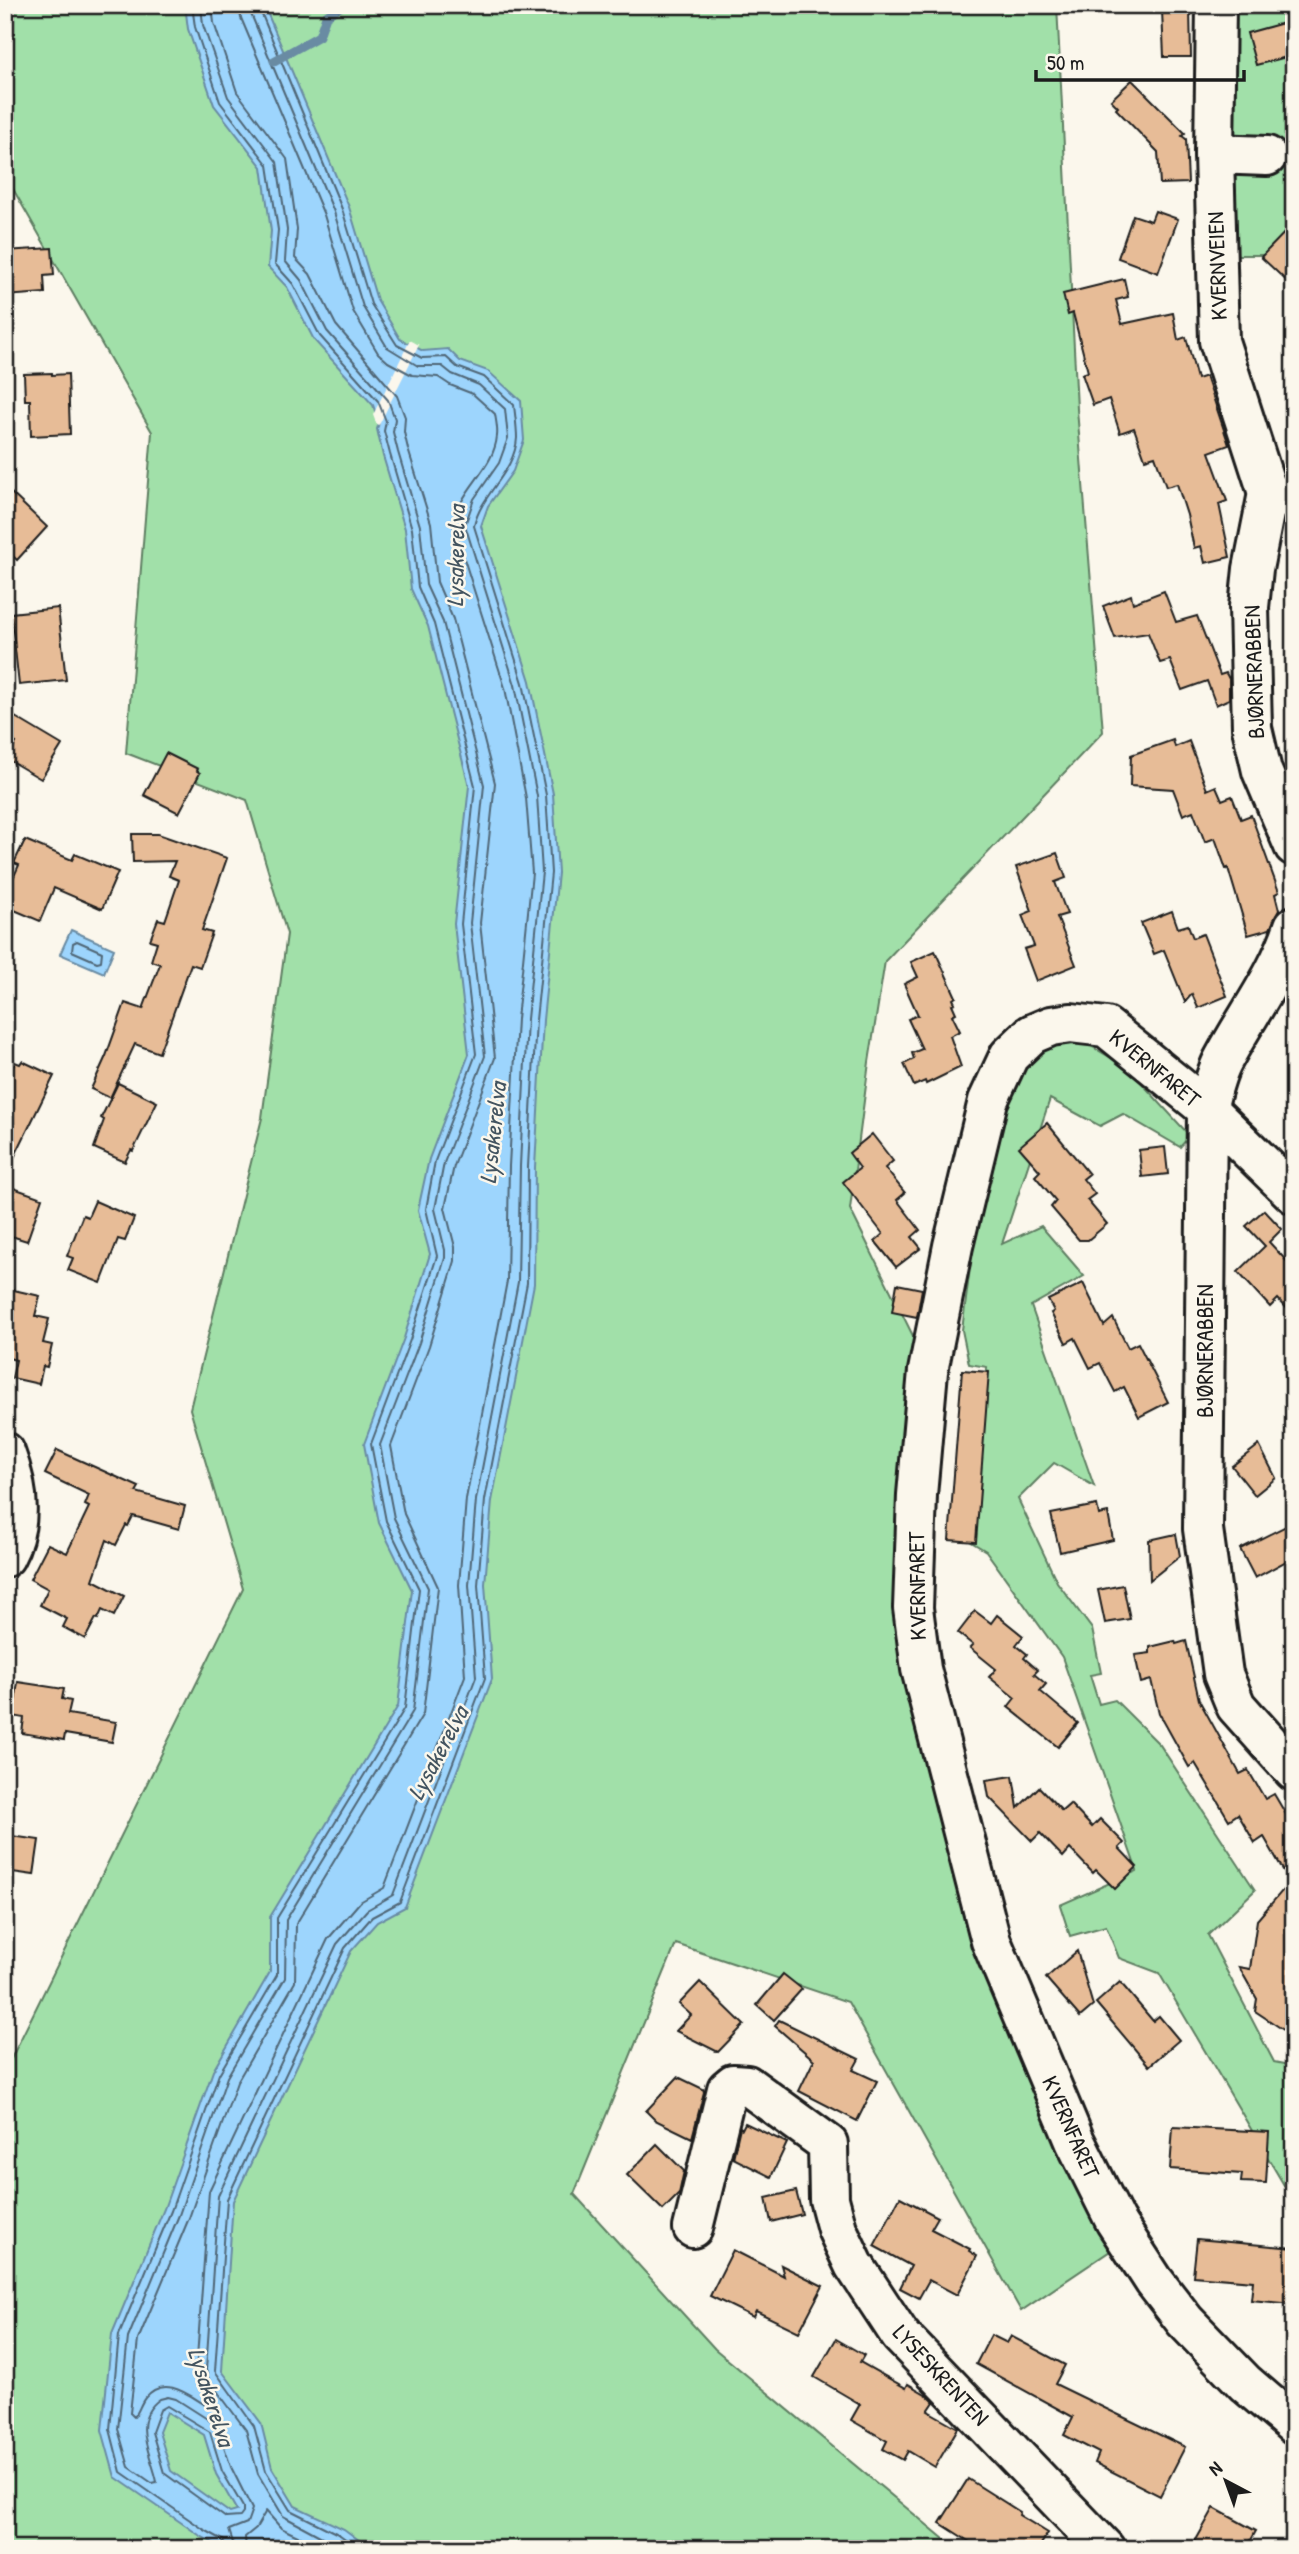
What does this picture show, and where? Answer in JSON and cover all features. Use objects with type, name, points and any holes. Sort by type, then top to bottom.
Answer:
[{"type":"street","name":"KVERNVEIEN","points":[[1216,5],[1214,154],[1219,341],[1281,497]]},
{"type":"street","points":[[1214,154],[1267,156]]},
{"type":"street","name":"BJØRNERABBEN","points":[[1281,497],[1253,569],[1249,607],[1252,728],[1262,771],[1294,846]]},
{"type":"street","name":"BJØRNERABBEN","points":[[1294,926],[1276,971],[1221,1064],[1207,1109],[1203,1529],[1223,1674],[1236,1706],[1294,1771]]},
{"type":"street","name":"KVERNFARET","points":[[1294,1194],[1207,1109],[1101,1026],[1071,1023],[1051,1026],[1032,1034],[1009,1056],[988,1101],[953,1246],[928,1371],[917,1495],[913,1608],[921,1669],[991,1941],[1075,2141],[1115,2221],[1154,2281],[1185,2321],[1245,2384],[1294,2425]]},
{"type":"street","points":[[5,1452],[16,1485],[18,1515],[5,1558]]},
{"type":"street","name":"LYSESKRENTEN","points":[[693,2228],[727,2089],[733,2084],[747,2085],[828,2144],[829,2199],[837,2229],[854,2265],[900,2335],[1105,2549]]},
{"type":"green space","points":[[5,5],[1057,5],[1077,409],[1103,732],[885,961],[850,1209],[927,1364],[917,1495],[955,1860],[1011,2040],[1075,2141],[1113,2249],[1021,2311],[848,2002],[676,1944],[574,2194],[715,2349],[956,2549],[5,2548],[5,2071],[243,1589],[190,1409],[262,1118],[287,934],[247,800],[126,753],[152,432],[5,175]]},
{"type":"green space","points":[[1294,5],[1294,255],[1234,255],[1231,9]]},
{"type":"green space","points":[[1064,1030],[1128,1068],[1190,1136],[1180,1147],[1123,1114],[1100,1126],[1050,1099],[1002,1244],[1041,1226],[1084,1276],[1031,1306],[1094,1486],[1054,1463],[1018,1499],[1057,1582],[1092,1629],[1101,1673],[1090,1675],[1099,1704],[1115,1700],[1160,1745],[1255,1890],[1208,1935],[1274,2062],[1294,2066],[1294,2202],[1159,1973],[1119,1958],[1106,1926],[1070,1936],[1060,1905],[1137,1871],[1062,1657],[986,1551],[968,1540],[987,1367],[969,1364],[962,1330],[977,1213],[1006,1100],[1034,1050]]},
{"type":"water","name":"Lysakerelva","points":[[185,5],[264,5],[349,207],[377,300],[400,339],[423,351],[448,349],[460,361],[488,371],[521,401],[524,440],[513,471],[488,506],[481,526],[530,681],[553,794],[558,873],[543,1020],[535,1167],[534,1284],[492,1501],[485,1584],[492,1679],[405,1907],[377,1922],[351,1951],[233,2201],[222,2371],[261,2423],[272,2468],[295,2506],[344,2529],[367,2546],[415,2549],[224,2549],[115,2477],[102,2430],[112,2334],[164,2209],[213,2071],[270,1972],[270,1917],[398,1706],[412,1590],[379,1523],[364,1444],[404,1338],[430,1254],[418,1210],[429,1159],[469,1054],[454,924],[469,786],[428,626],[411,589],[405,529],[383,456],[377,429],[379,423],[373,405],[314,340],[287,287],[268,267],[271,231],[262,167],[214,105],[188,29]],"holes":[[[167,2412],[204,2435],[216,2474],[237,2511],[230,2513],[171,2471],[159,2432]]]},
{"type":"water","points":[[71,930],[114,949],[104,973],[60,954]]},
{"type":"pier","points":[[410,340],[419,345],[379,425],[373,415]]},
{"type":"building","points":[[1190,9],[1191,57],[1164,57],[1162,10]]},
{"type":"building","points":[[1294,20],[1294,55],[1256,65],[1247,33]]},
{"type":"building","points":[[1132,80],[1185,133],[1182,136],[1186,139],[1188,183],[1160,184],[1158,152],[1116,109],[1118,107],[1111,100]]},
{"type":"building","points":[[1155,211],[1178,219],[1158,273],[1118,258],[1133,215],[1151,221]]},
{"type":"building","points":[[1294,223],[1294,288],[1261,257]]},
{"type":"building","points":[[52,248],[54,275],[44,276],[45,293],[5,296],[5,251]]},
{"type":"building","points":[[1124,279],[1128,297],[1116,300],[1122,324],[1173,313],[1178,340],[1186,337],[1197,379],[1206,376],[1229,445],[1209,452],[1227,501],[1219,504],[1230,557],[1205,563],[1201,546],[1194,548],[1177,484],[1166,487],[1155,456],[1145,459],[1134,428],[1120,433],[1109,399],[1093,405],[1082,374],[1088,372],[1073,313],[1068,315],[1063,294]]},
{"type":"building","points":[[24,374],[68,374],[70,434],[31,436],[30,400],[25,400]]},
{"type":"building","points":[[5,487],[47,527],[17,560],[5,549]]},
{"type":"building","points":[[1164,591],[1176,622],[1197,616],[1220,675],[1226,673],[1229,679],[1229,699],[1216,705],[1207,681],[1182,690],[1170,660],[1160,663],[1148,633],[1115,638],[1103,606],[1131,595],[1133,603]]},
{"type":"building","points":[[58,608],[66,680],[19,685],[11,613]]},
{"type":"building","points":[[5,711],[62,745],[41,779],[7,759],[16,743],[5,737]]},
{"type":"building","points":[[1173,740],[1175,747],[1189,741],[1207,790],[1216,786],[1222,800],[1232,796],[1241,819],[1251,815],[1279,892],[1275,894],[1279,910],[1270,929],[1248,935],[1228,868],[1226,869],[1215,838],[1205,842],[1193,811],[1183,815],[1173,789],[1130,786],[1131,755]]},
{"type":"building","points":[[166,753],[198,769],[200,773],[179,813],[144,795]]},
{"type":"building","points":[[132,834],[158,834],[227,858],[202,930],[212,933],[200,967],[191,964],[159,1053],[135,1044],[110,1098],[91,1089],[125,1003],[143,1009],[160,964],[151,961],[157,942],[150,940],[158,919],[165,921],[179,880],[169,876],[175,861],[133,862]]},
{"type":"building","points":[[25,840],[72,860],[75,854],[118,872],[102,909],[54,888],[40,921],[5,906],[5,896],[19,865],[14,863]]},
{"type":"building","points":[[1057,853],[1066,878],[1055,882],[1067,914],[1057,917],[1076,965],[1036,981],[1024,949],[1034,946],[1022,915],[1032,911],[1016,867]]},
{"type":"building","points":[[1172,911],[1178,928],[1188,925],[1193,938],[1203,934],[1227,996],[1198,1008],[1192,994],[1185,1002],[1164,950],[1154,954],[1141,923]]},
{"type":"building","points":[[935,951],[956,997],[953,999],[955,1003],[952,1004],[956,1013],[952,1015],[960,1031],[950,1036],[961,1067],[926,1084],[925,1081],[914,1086],[904,1064],[914,1059],[912,1053],[922,1049],[908,1019],[918,1015],[904,984],[918,977],[911,962]]},
{"type":"building","points":[[22,1061],[54,1076],[5,1176],[5,1083],[15,1062],[20,1064]]},
{"type":"building","points":[[118,1083],[157,1102],[125,1162],[94,1148],[104,1120],[101,1118]]},
{"type":"building","points":[[1047,1123],[1089,1174],[1083,1179],[1095,1194],[1087,1200],[1107,1224],[1088,1240],[1079,1240],[1051,1207],[1056,1201],[1035,1176],[1040,1171],[1019,1147]]},
{"type":"building","points":[[872,1134],[893,1161],[885,1168],[905,1193],[897,1200],[920,1230],[912,1237],[921,1248],[896,1267],[875,1241],[883,1234],[843,1182],[860,1168],[849,1153]]},
{"type":"building","points":[[1165,1147],[1168,1174],[1142,1177],[1139,1150]]},
{"type":"building","points":[[5,1185],[42,1198],[27,1241],[5,1234]]},
{"type":"building","points":[[95,1201],[134,1218],[125,1241],[118,1239],[101,1283],[68,1270],[73,1258],[67,1256],[83,1215],[88,1217]]},
{"type":"building","points":[[1264,1210],[1282,1229],[1269,1242],[1294,1269],[1294,1316],[1278,1299],[1270,1307],[1238,1272],[1265,1246],[1246,1226]]},
{"type":"building","points":[[1083,1283],[1104,1326],[1113,1318],[1128,1348],[1138,1343],[1168,1402],[1139,1417],[1124,1387],[1115,1392],[1100,1363],[1090,1368],[1075,1338],[1066,1343],[1051,1313],[1054,1311],[1048,1300]]},
{"type":"building","points":[[897,1284],[922,1289],[917,1317],[892,1312]]},
{"type":"building","points":[[5,1288],[40,1296],[35,1316],[49,1319],[43,1343],[52,1345],[47,1367],[43,1366],[39,1384],[12,1378],[16,1360],[5,1357]]},
{"type":"building","points":[[962,1370],[989,1372],[976,1542],[949,1540]]},
{"type":"building","points":[[1259,1445],[1276,1478],[1255,1495],[1232,1466]]},
{"type":"building","points":[[57,1450],[139,1487],[136,1492],[185,1506],[179,1529],[133,1516],[116,1545],[107,1540],[93,1580],[124,1596],[114,1616],[102,1610],[85,1639],[63,1627],[67,1619],[40,1605],[48,1589],[30,1579],[48,1544],[67,1553],[89,1507],[85,1505],[89,1495],[45,1474]]},
{"type":"building","points":[[1097,1505],[1099,1515],[1108,1513],[1113,1540],[1060,1552],[1051,1514]]},
{"type":"building","points":[[1294,1522],[1294,1557],[1255,1578],[1240,1549]]},
{"type":"building","points":[[1176,1534],[1180,1556],[1150,1580],[1149,1540]]},
{"type":"building","points":[[1123,1585],[1130,1619],[1105,1623],[1098,1590]]},
{"type":"building","points":[[975,1611],[991,1623],[997,1615],[1023,1636],[1016,1645],[1027,1654],[1024,1658],[1038,1670],[1034,1674],[1046,1684],[1040,1691],[1078,1723],[1058,1747],[1008,1707],[1015,1698],[989,1677],[996,1669],[970,1648],[973,1645],[958,1633]]},
{"type":"building","points":[[1175,1641],[1176,1644],[1186,1641],[1199,1700],[1240,1774],[1248,1770],[1265,1799],[1274,1794],[1294,1828],[1294,2037],[1255,2011],[1257,1999],[1239,1967],[1250,1969],[1257,1920],[1290,1882],[1264,1837],[1255,1843],[1238,1814],[1229,1820],[1195,1763],[1189,1767],[1159,1713],[1151,1680],[1141,1683],[1135,1655],[1150,1653],[1150,1647]]},
{"type":"building","points":[[18,1682],[64,1689],[62,1699],[71,1701],[68,1714],[116,1722],[112,1742],[65,1734],[64,1740],[22,1733],[24,1718],[13,1716]]},
{"type":"building","points":[[1013,1776],[1018,1808],[1039,1787],[1062,1811],[1070,1804],[1092,1827],[1100,1819],[1124,1843],[1119,1848],[1137,1867],[1115,1889],[1096,1870],[1093,1873],[1070,1849],[1063,1857],[1040,1833],[1032,1841],[989,1797],[986,1780]]},
{"type":"building","points":[[5,1835],[39,1840],[34,1875],[5,1871]]},
{"type":"building","points":[[1077,1951],[1093,2006],[1080,2017],[1046,1978]]},
{"type":"building","points":[[783,1974],[802,1989],[774,2020],[757,2005]]},
{"type":"building","points":[[700,1982],[744,2025],[718,2052],[676,2031],[691,2015],[679,2004]]},
{"type":"building","points":[[1120,1982],[1153,2021],[1159,2016],[1179,2040],[1149,2066],[1096,2003]]},
{"type":"building","points":[[779,2020],[859,2059],[853,2070],[877,2081],[857,2121],[799,2091],[814,2060],[775,2026]]},
{"type":"building","points":[[678,2077],[704,2092],[692,2138],[655,2120],[646,2111]]},
{"type":"building","points":[[745,2123],[787,2143],[771,2177],[733,2158],[740,2127],[742,2129]]},
{"type":"building","points":[[1173,2127],[1269,2132],[1266,2183],[1241,2182],[1242,2174],[1170,2169]]},
{"type":"building","points":[[657,2144],[684,2171],[679,2194],[663,2210],[627,2175]]},
{"type":"building","points":[[796,2191],[802,2214],[771,2222],[766,2198]]},
{"type":"building","points":[[900,2197],[938,2217],[931,2229],[970,2249],[969,2251],[977,2256],[957,2295],[929,2280],[919,2298],[900,2288],[911,2266],[874,2246]]},
{"type":"building","points":[[1197,2239],[1294,2248],[1294,2304],[1251,2300],[1253,2281],[1193,2276]]},
{"type":"building","points":[[733,2250],[784,2276],[781,2265],[823,2286],[799,2332],[756,2311],[753,2317],[710,2296]]},
{"type":"building","points":[[991,2335],[1007,2343],[1011,2336],[1065,2365],[1055,2384],[1185,2447],[1160,2496],[1095,2463],[1099,2453],[1064,2435],[1073,2417],[976,2364]]},
{"type":"building","points":[[836,2339],[864,2355],[860,2362],[906,2388],[908,2384],[927,2395],[934,2402],[928,2411],[958,2428],[935,2467],[908,2451],[903,2460],[883,2449],[887,2441],[851,2420],[860,2404],[814,2377]]},
{"type":"building","points":[[968,2479],[1048,2533],[1038,2549],[981,2549],[940,2523]]},
{"type":"building","points":[[1214,2508],[1256,2531],[1246,2549],[1191,2549]]},
{"type":"waterway","points":[[274,61],[319,36],[326,16],[343,5]]}]
